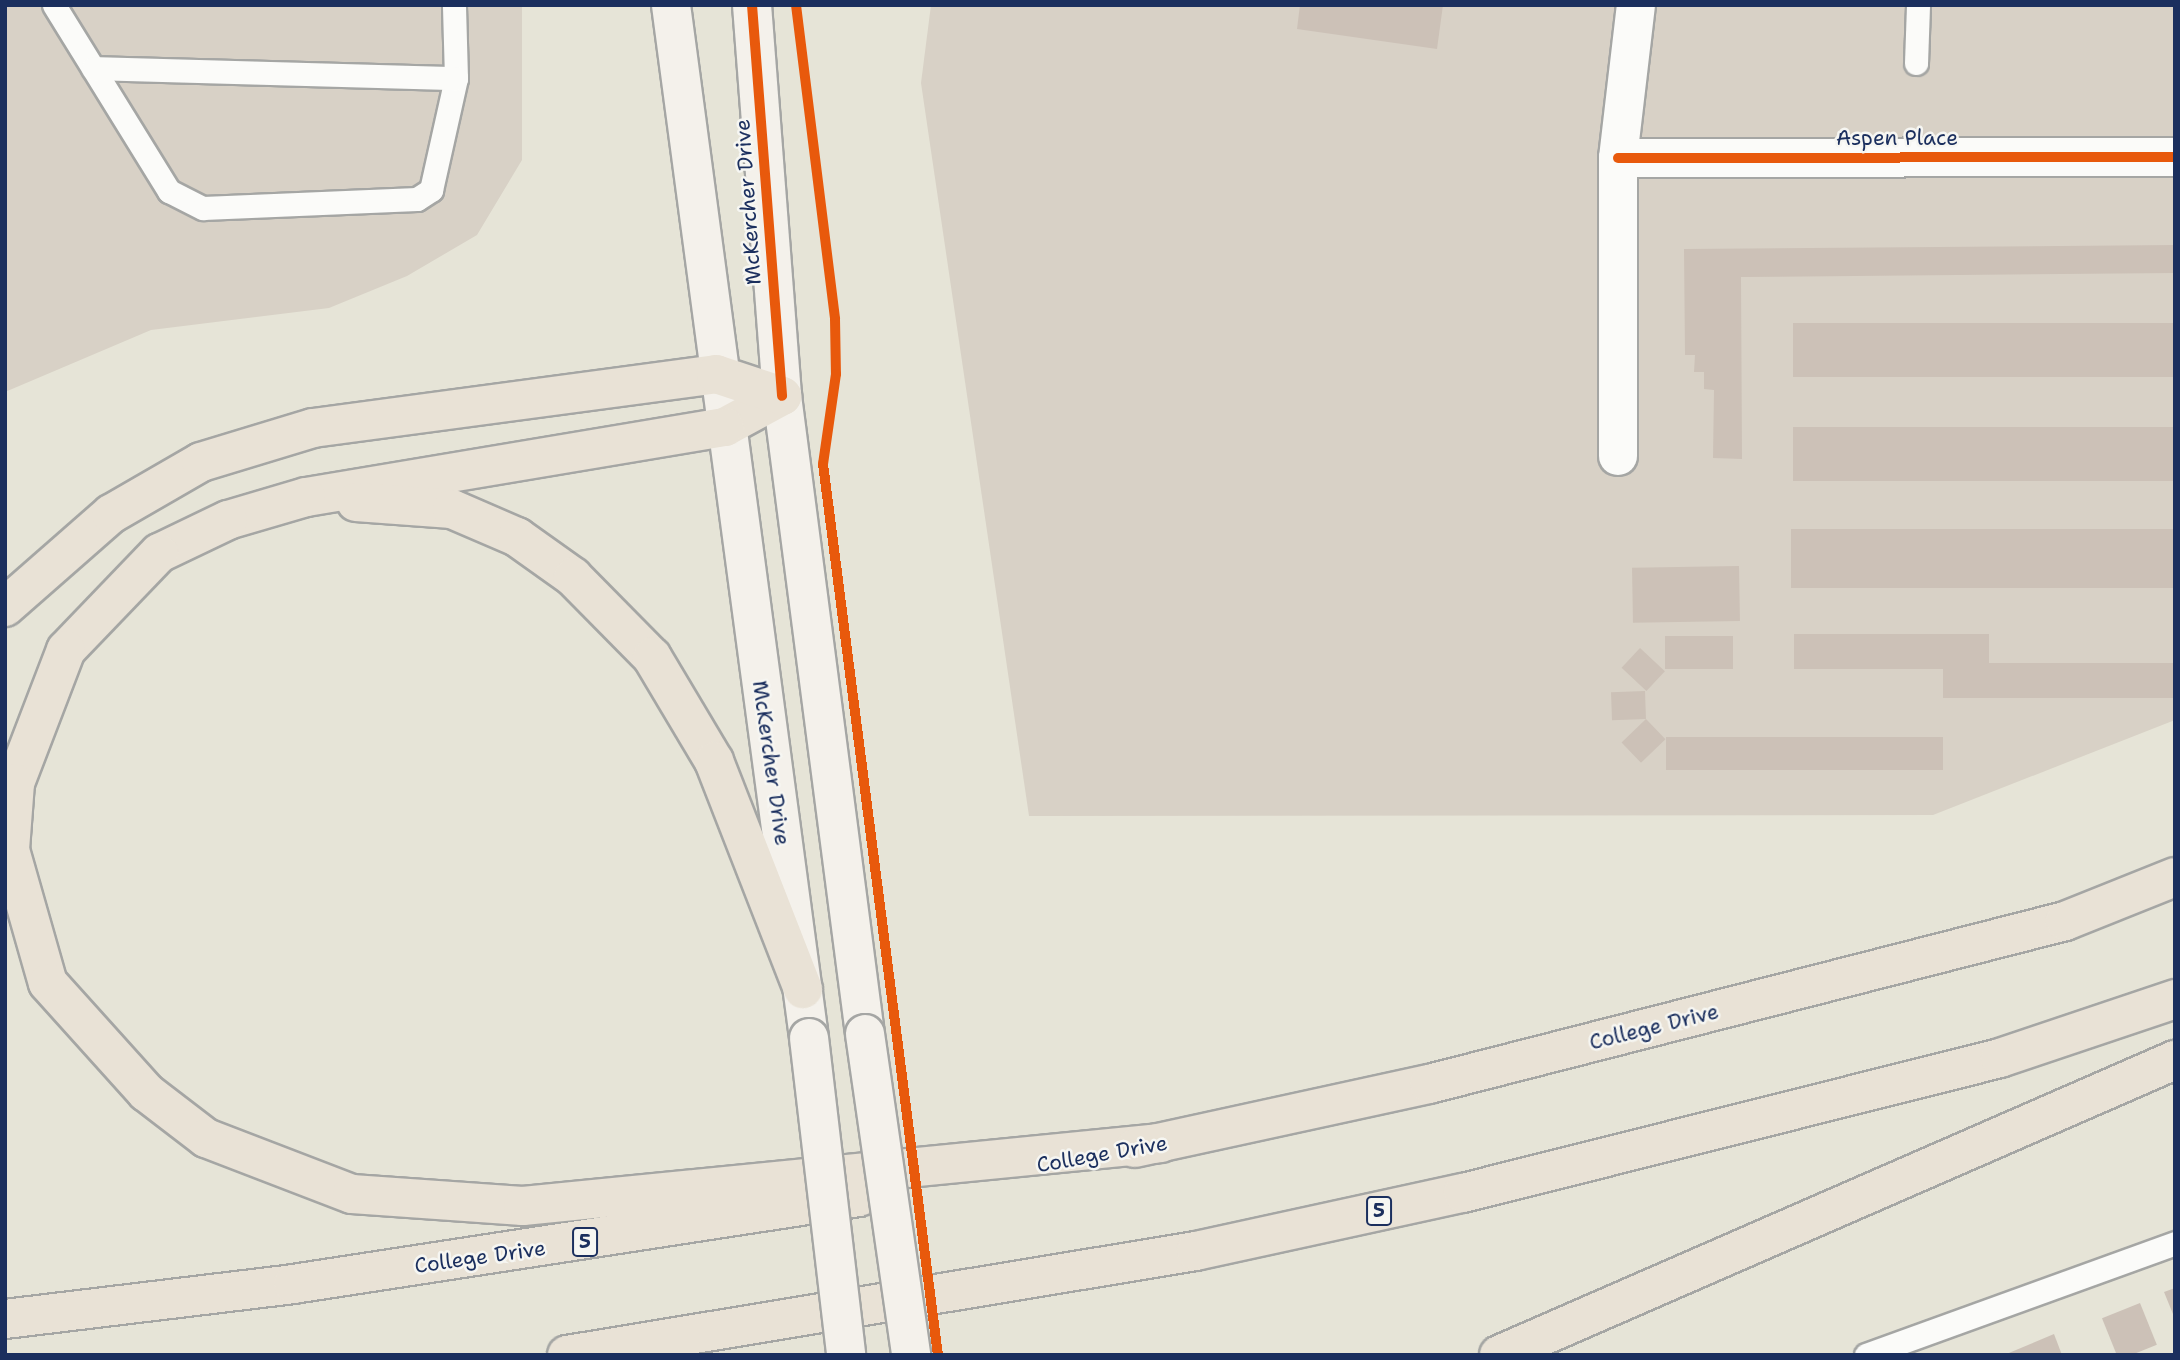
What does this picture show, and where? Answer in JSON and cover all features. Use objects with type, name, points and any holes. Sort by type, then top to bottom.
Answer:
[{"type":"highway","points":[[5,607],[111,514],[201,462],[313,428],[716,374],[782,396]]},
{"type":"highway","points":[[782,396],[725,427],[306,497],[228,520],[159,553],[117,593],[66,650],[15,783],[10,850],[48,983],[146,1092],[196,1131],[352,1194],[523,1206],[1161,1143]]},
{"type":"highway","points":[[306,497],[452,509],[517,537],[573,577],[652,657],[714,761],[803,989]]},
{"type":"highway","name":"College Drive","points":[[5,1319],[720,1222],[1161,1143],[1429,1084],[2064,921],[2175,877]]},
{"type":"highway","name":"5","points":[[567,1355],[1196,1251],[1437,1199],[2000,1058],[2175,999]]},
{"type":"highway","points":[[1499,1355],[2175,1059]]},
{"type":"main road","name":"McKercher Drive","points":[[671,5],[716,374],[803,989],[846,1355]]},
{"type":"main road","name":"McKercher Drive","points":[[752,5],[782,396],[865,1034],[911,1355]]},
{"type":"street","points":[[1618,456],[1618,158],[1636,5]]},
{"type":"street","name":"Aspen Place","points":[[1618,158],[2175,157]]},
{"type":"lane","points":[[54,5],[169,191],[202,208],[416,199],[431,190],[436,178],[456,78],[454,5]]},
{"type":"lane","points":[[1916,63],[1918,5]]},
{"type":"lane","points":[[93,68],[456,78]]},
{"type":"lane","points":[[1866,1355],[2175,1243]]},
{"type":"shaded area","points":[[5,5],[522,5],[522,160],[477,235],[407,276],[329,308],[151,330],[5,392]]},
{"type":"shaded area","points":[[931,5],[2175,5],[2175,720],[1933,815],[1029,816],[921,83]]},
{"type":"building","points":[[1300,5],[1443,5],[1437,49],[1297,29]]},
{"type":"building","points":[[2175,245],[2175,273],[1741,277],[1742,459],[1713,458],[1714,390],[1704,389],[1704,372],[1694,372],[1695,355],[1685,355],[1684,249]]},
{"type":"building","points":[[1793,323],[2175,323],[2175,377],[1793,377]]},
{"type":"building","points":[[1793,427],[2175,427],[2175,481],[1793,481]]},
{"type":"building","points":[[1791,529],[2175,529],[2175,588],[1791,588]]},
{"type":"building","points":[[1739,566],[1740,621],[1633,623],[1632,568]]},
{"type":"building","points":[[1794,634],[1989,634],[1989,669],[1794,669]]},
{"type":"building","points":[[1665,636],[1733,636],[1733,669],[1665,669]]},
{"type":"building","points":[[1640,648],[1665,671],[1646,691],[1622,668]]},
{"type":"building","points":[[1943,663],[2175,663],[2175,698],[1943,698]]},
{"type":"building","points":[[1645,691],[1646,719],[1612,720],[1611,692]]},
{"type":"building","points":[[1646,719],[1665,739],[1641,763],[1622,743]]},
{"type":"building","points":[[1666,737],[1943,737],[1943,770],[1666,770]]},
{"type":"building","points":[[2175,1288],[2175,1319],[2164,1292]]},
{"type":"building","points":[[2140,1303],[2157,1345],[2131,1355],[2117,1355],[2102,1318]]},
{"type":"building","points":[[2054,1334],[2062,1355],[2004,1355]]},
{"type":"cycle path","points":[[752,5],[782,396]]},
{"type":"cycle path","points":[[796,5],[835,319],[836,374],[823,464],[938,1355]]},
{"type":"cycle path","points":[[1618,158],[2175,157]]}]
